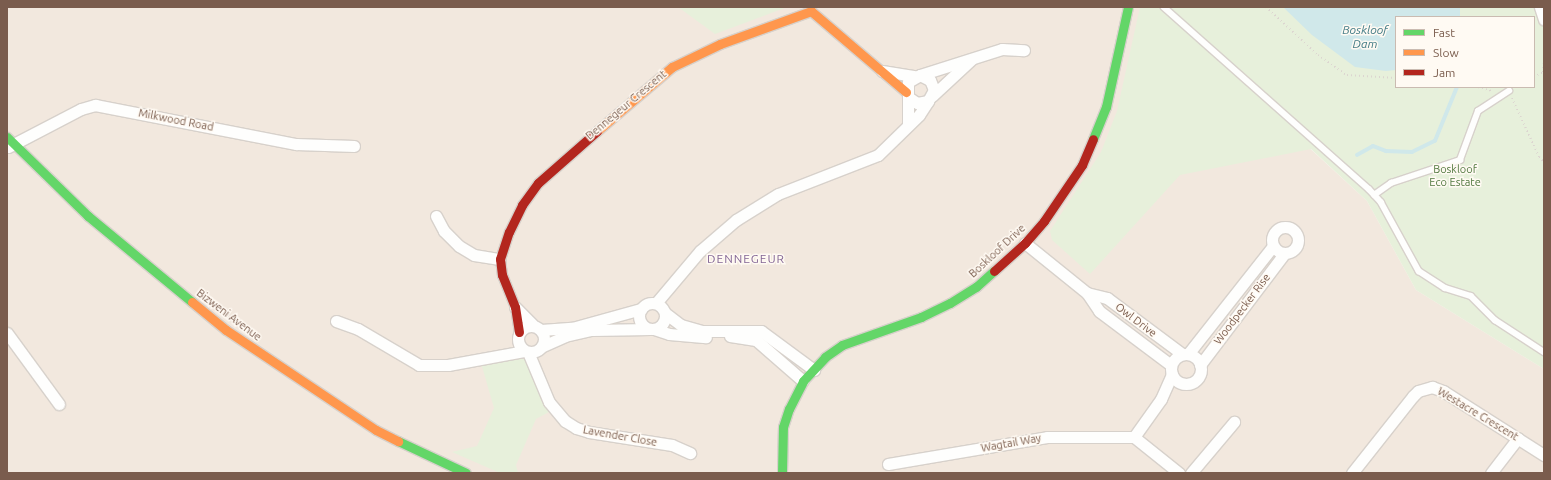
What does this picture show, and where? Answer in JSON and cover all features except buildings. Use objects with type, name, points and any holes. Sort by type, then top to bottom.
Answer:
[{"type":"street","name":"Boskloof Drive","points":[[782,473],[783,426],[803,381],[814,370],[842,345],[950,303],[976,287],[1025,243],[1044,221],[1082,165],[1093,140],[1115,77],[1128,7]]},
{"type":"street","points":[[1540,7],[1544,19]]},
{"type":"street","name":"Dennegeur Crescent","points":[[518,336],[515,307],[502,275],[500,259],[508,232],[522,205],[538,183],[659,76],[672,67],[720,44],[811,8],[907,94]]},
{"type":"street","points":[[908,124],[908,82],[918,76],[1006,48],[1024,50]]},
{"type":"street","points":[[656,303],[700,251],[736,220],[778,194],[878,155],[919,114],[930,98],[974,58]]},
{"type":"street","points":[[882,71],[926,76],[933,85],[930,98]]},
{"type":"street","points":[[907,94],[917,103],[930,98]]},
{"type":"street","name":"Milkwood Road","points":[[9,143],[85,107],[95,105],[296,144],[354,146]]},
{"type":"street","name":"Bizweni Avenue","points":[[9,143],[88,216],[226,330],[376,430],[466,473]]},
{"type":"street","points":[[436,216],[444,230],[459,246],[474,255],[500,259]]},
{"type":"street","points":[[1284,227],[1293,229],[1298,236],[1298,245],[1292,252],[1284,254],[1273,246],[1272,238],[1276,230],[1284,227]]},
{"type":"street","name":"Owl Drive","points":[[1025,243],[1087,293],[1099,311],[1171,369]]},
{"type":"street","name":"Woodpecker Rise","points":[[1185,354],[1273,246]]},
{"type":"street","name":"Woodpecker Rise","points":[[1200,365],[1284,254]]},
{"type":"street","name":"Owl Drive","points":[[1087,293],[1107,298],[1185,354]]},
{"type":"street","points":[[502,353],[526,326],[538,328],[572,328],[641,309],[648,303],[656,303],[665,313],[681,325],[702,331],[759,336],[787,349],[814,370]]},
{"type":"street","name":"Dennegeur Crescent","points":[[515,307],[538,328]]},
{"type":"street","points":[[641,309],[640,322],[652,329],[669,334],[759,336],[778,358],[803,381]]},
{"type":"street","points":[[336,321],[358,329],[419,365],[448,365],[502,353],[541,348],[565,336],[592,330],[652,329],[662,325],[665,313]]},
{"type":"street","points":[[535,367],[544,338],[538,328]]},
{"type":"street","points":[[7,333],[59,404]]},
{"type":"street","points":[[518,336],[526,351]]},
{"type":"street","points":[[778,358],[787,349]]},
{"type":"street","name":"Lavender Close","points":[[526,351],[535,367],[549,402],[565,421],[576,428],[672,445],[690,453]]},
{"type":"street","points":[[1171,369],[1176,381],[1183,384],[1190,384],[1197,379],[1200,365],[1195,357],[1185,354],[1171,369],[1161,399],[1134,437],[1179,473]]},
{"type":"street","points":[[1161,399],[1183,384]]},
{"type":"street","name":"Westacre Crescent","points":[[1352,473],[1413,396],[1424,388],[1432,387],[1443,391],[1544,455]]},
{"type":"street","points":[[1191,473],[1234,422]]},
{"type":"street","name":"Wagtail Way","points":[[888,464],[1047,437],[1134,437]]},
{"type":"street","points":[[1491,473],[1518,438]]},
{"type":"lane","points":[[1164,7],[1381,202],[1419,271],[1445,288],[1470,296],[1495,320],[1544,352]]},
{"type":"lane","points":[[1374,195],[1390,183],[1460,160],[1478,111],[1509,92]]},
{"type":"path","points":[[1266,7],[1318,55],[1348,75],[1395,78]]},
{"type":"path","points":[[1535,76],[1543,72],[1544,60]]},
{"type":"path","points":[[1509,92],[1539,157],[1544,162]]},
{"type":"shaded area","points":[[7,7],[1156,7],[1367,201],[1416,290],[1544,369],[1544,473],[7,473]]},
{"type":"green space","points":[[678,7],[787,7],[715,34]]},
{"type":"green space","name":"Boskloof Eco Estate","points":[[1140,7],[1544,7],[1544,369],[1416,290],[1367,201],[1311,149],[1180,175],[1090,274],[1052,240],[1050,231],[1101,152],[1117,111]]},
{"type":"green space","points":[[519,356],[528,362],[549,412],[536,419],[516,465],[518,473],[500,473],[452,452],[477,446],[494,408],[481,363]]},
{"type":"water","name":"Boskloof Dam","points":[[1283,7],[1460,7],[1460,16],[1395,16],[1395,70],[1386,71],[1355,67],[1312,35]]},
{"type":"waterway","points":[[1357,155],[1373,146],[1386,151],[1412,152],[1435,141],[1457,88]]},
{"type":"traffic: fast","points":[[1093,139],[1106,107],[1128,7]]},
{"type":"traffic: fast","points":[[7,137],[88,216],[192,302]]},
{"type":"traffic: fast","points":[[782,473],[783,427],[789,409],[803,381],[825,357],[842,345],[921,317],[950,303],[976,287],[994,271]]},
{"type":"traffic: fast","points":[[398,441],[466,473]]},
{"type":"traffic: slow","points":[[597,131],[672,67],[720,44],[811,11],[906,92]]},
{"type":"traffic: slow","points":[[192,302],[226,330],[376,430],[398,441]]},
{"type":"traffic: jam","points":[[519,332],[515,307],[502,275],[500,259],[509,232],[522,205],[538,183],[597,131]]},
{"type":"traffic: jam","points":[[994,271],[1025,243],[1044,221],[1082,165],[1093,139]]},
{"type":"district","name":"DENNEGEUR","points":[[746,259]]}]
